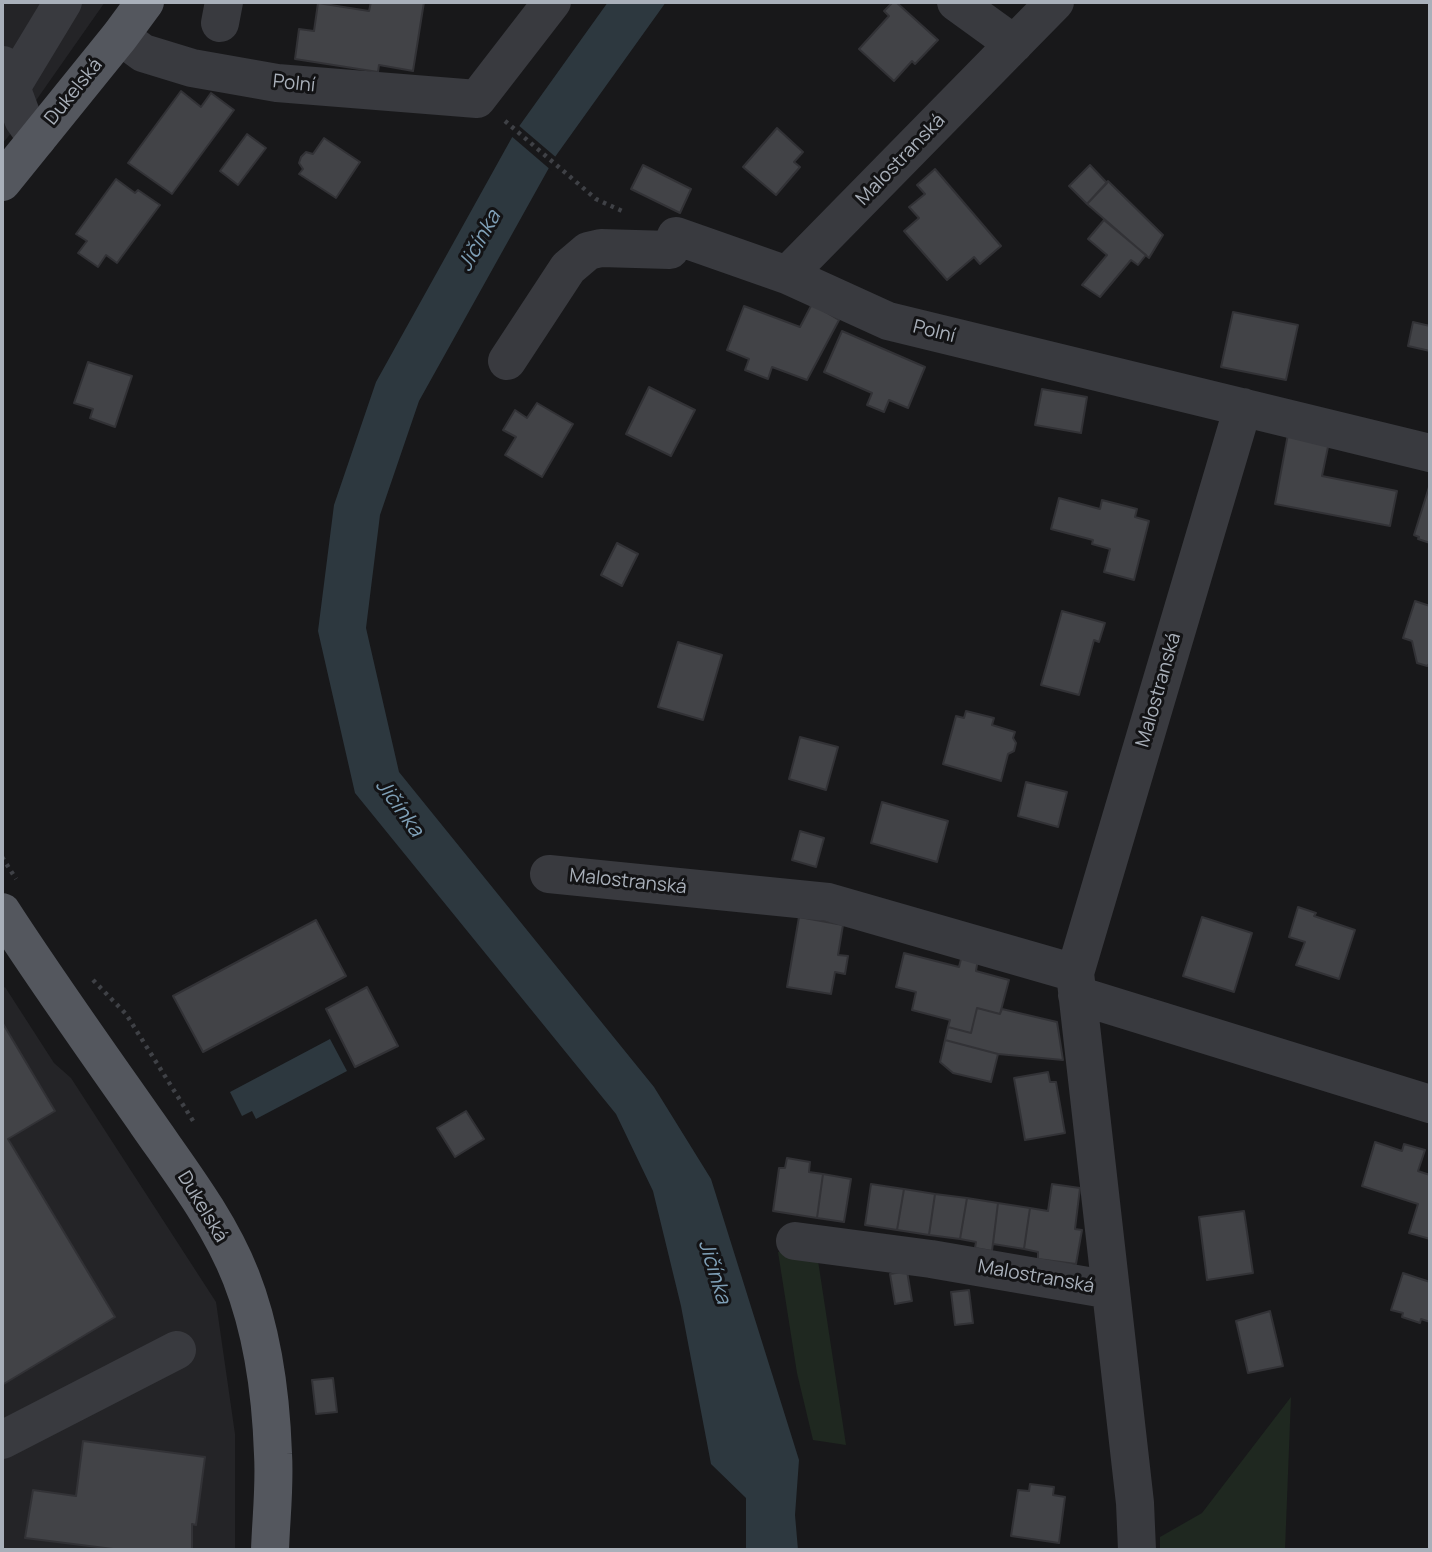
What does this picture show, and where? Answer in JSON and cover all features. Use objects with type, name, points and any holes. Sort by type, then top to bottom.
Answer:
[{"type":"main road","name":"Dukelská","points":[[2,182],[145,2]]},
{"type":"main road","name":"Dukelská","points":[[2,912],[195,1192],[241,1276],[265,1367],[270,1412],[274,1457],[270,1550]]},
{"type":"street","points":[[37,139],[23,119],[7,75],[63,2]]},
{"type":"street","points":[[489,108],[552,2]]},
{"type":"street","points":[[956,2],[1014,44]]},
{"type":"street","name":"Malostranská","points":[[788,275],[1055,2]]},
{"type":"street","name":"Polní","points":[[120,36],[143,53],[192,68],[265,81],[489,108]]},
{"type":"street","name":"Polní","points":[[507,361],[568,268],[588,251],[601,248],[670,250],[676,236],[788,275],[888,321],[1430,453]]},
{"type":"street","name":"Malostranská","points":[[1137,1550],[1135,1503],[1076,984],[1243,407]]},
{"type":"street","name":"Malostranská","points":[[549,874],[828,902],[1430,1104]]},
{"type":"street","name":"Malostranská","points":[[794,1241],[931,1259],[1111,1290]]},
{"type":"street","points":[[2,1440],[177,1350]]},
{"type":"path","points":[[489,108],[596,199]]},
{"type":"shaded area","points":[[2,2],[105,2],[23,119],[2,144]]},
{"type":"shaded area","points":[[5,987],[54,1063],[71,1078],[216,1302],[235,1434],[235,1550],[2,1550],[2,989]]},
{"type":"shaded area","points":[[778,1252],[817,1254],[846,1445],[813,1440],[797,1373]]},
{"type":"shaded area","points":[[1291,1397],[1285,1550],[1160,1550],[1160,1537],[1202,1513]]},
{"type":"water","name":"Jičínka","points":[[608,2],[666,2],[555,157],[419,401],[380,515],[366,628],[399,772],[654,1087],[711,1179],[799,1460],[795,1515],[798,1550],[746,1550],[746,1498],[711,1464],[681,1306],[653,1191],[616,1114],[355,793],[318,631],[334,505],[376,382],[515,132]]},
{"type":"water","points":[[330,1039],[347,1071],[256,1119],[252,1111],[242,1116],[230,1092]]},
{"type":"pier","points":[[517,124],[558,159],[552,171],[510,135]]},
{"type":"building","points":[[371,2],[424,2],[413,71],[379,65],[378,72],[295,59],[299,29],[314,31],[318,3],[369,11]]},
{"type":"building","points":[[893,2],[938,40],[915,64],[912,61],[894,81],[859,49],[889,16],[884,11]]},
{"type":"building","points":[[181,91],[201,107],[211,93],[234,110],[172,194],[128,163]]},
{"type":"building","points":[[777,128],[803,152],[794,162],[800,167],[776,195],[743,167]]},
{"type":"building","points":[[247,134],[266,148],[238,185],[220,171]]},
{"type":"building","points":[[324,138],[360,162],[336,198],[299,174],[303,169],[299,163],[301,157],[306,152],[313,154]]},
{"type":"building","points":[[643,165],[691,189],[680,213],[631,189]]},
{"type":"building","points":[[1090,165],[1107,183],[1087,204],[1069,186]]},
{"type":"building","points":[[935,169],[1001,246],[980,264],[974,257],[947,280],[904,231],[919,218],[909,207],[925,194],[917,185]]},
{"type":"building","points":[[116,179],[135,193],[138,190],[160,205],[117,263],[106,255],[98,267],[78,253],[87,241],[76,234]]},
{"type":"building","points":[[1108,181],[1163,235],[1149,258],[1087,204]]},
{"type":"building","points":[[1104,220],[1146,255],[1138,265],[1131,260],[1100,297],[1082,285],[1107,255],[1088,239]]},
{"type":"building","points":[[812,304],[839,320],[807,380],[772,367],[768,379],[745,370],[749,359],[727,350],[744,306],[800,327]]},
{"type":"building","points":[[1233,312],[1298,325],[1286,380],[1221,367]]},
{"type":"building","points":[[1413,322],[1430,326],[1430,351],[1408,346]]},
{"type":"building","points":[[842,331],[925,367],[908,408],[889,400],[884,412],[867,405],[872,393],[824,372]]},
{"type":"building","points":[[88,362],[132,376],[115,427],[90,418],[93,409],[74,403]]},
{"type":"building","points":[[649,387],[695,410],[671,456],[626,434]]},
{"type":"building","points":[[1042,389],[1087,397],[1081,433],[1035,425]]},
{"type":"building","points":[[537,403],[573,424],[542,477],[505,455],[516,437],[503,430],[515,410],[527,418]]},
{"type":"building","points":[[1288,434],[1329,442],[1322,476],[1397,491],[1390,526],[1275,504]]},
{"type":"building","points":[[1430,487],[1430,543],[1414,535]]},
{"type":"building","points":[[1059,498],[1100,509],[1102,500],[1137,509],[1135,517],[1149,521],[1134,580],[1104,572],[1110,549],[1092,544],[1093,540],[1051,529]]},
{"type":"building","points":[[617,543],[638,554],[622,586],[601,575]]},
{"type":"building","points":[[1415,601],[1430,606],[1430,663],[1427,666],[1417,663],[1412,641],[1403,638]]},
{"type":"building","points":[[1062,611],[1105,623],[1099,642],[1094,640],[1079,695],[1041,685]]},
{"type":"building","points":[[678,642],[722,655],[703,720],[658,707]]},
{"type":"building","points":[[966,711],[994,718],[992,725],[1015,732],[1014,751],[1008,754],[1001,781],[943,764],[956,716],[964,718]]},
{"type":"building","points":[[800,737],[838,747],[826,790],[789,779]]},
{"type":"building","points":[[1026,782],[1067,792],[1058,827],[1018,816]]},
{"type":"building","points":[[882,802],[948,821],[937,862],[871,843]]},
{"type":"building","points":[[800,831],[824,838],[816,867],[792,860]]},
{"type":"building","points":[[1298,907],[1316,913],[1314,916],[1355,930],[1339,979],[1296,965],[1305,942],[1289,937]]},
{"type":"building","points":[[799,917],[843,925],[838,955],[848,956],[845,974],[835,972],[831,994],[787,987]]},
{"type":"building","points":[[1202,917],[1252,933],[1234,992],[1183,976]]},
{"type":"building","points":[[316,920],[346,976],[203,1052],[173,996]]},
{"type":"building","points":[[904,953],[959,967],[962,955],[978,959],[976,971],[1009,980],[1000,1014],[977,1008],[971,1033],[948,1027],[950,1020],[912,1010],[916,992],[896,987]]},
{"type":"building","points":[[367,987],[398,1046],[355,1067],[326,1009]]},
{"type":"building","points":[[977,1008],[1000,1014],[1002,1009],[1057,1022],[1063,1060],[998,1054],[945,1040],[948,1027],[971,1033]]},
{"type":"building","points":[[2,1022],[55,1111],[8,1139],[115,1317],[2,1385]]},
{"type":"building","points":[[945,1040],[998,1054],[991,1082],[953,1073],[940,1062]]},
{"type":"building","points":[[1048,1072],[1050,1082],[1056,1082],[1065,1133],[1025,1140],[1014,1078]]},
{"type":"building","points":[[466,1111],[484,1139],[455,1157],[437,1128]]},
{"type":"building","points":[[1375,1142],[1402,1151],[1404,1144],[1425,1150],[1418,1171],[1430,1175],[1430,1239],[1409,1233],[1418,1204],[1362,1186]]},
{"type":"building","points":[[787,1158],[810,1162],[809,1172],[823,1174],[817,1218],[773,1211],[779,1168],[785,1168]]},
{"type":"building","points":[[823,1174],[851,1179],[844,1222],[817,1218]]},
{"type":"building","points":[[871,1184],[904,1189],[897,1230],[865,1225]]},
{"type":"building","points":[[1052,1184],[1080,1188],[1075,1229],[1082,1230],[1076,1264],[1038,1259],[1038,1252],[1024,1249],[1030,1208],[1048,1211]]},
{"type":"building","points":[[904,1189],[935,1194],[929,1235],[897,1230]]},
{"type":"building","points":[[935,1194],[967,1198],[960,1239],[929,1235]]},
{"type":"building","points":[[967,1198],[998,1203],[992,1251],[975,1248],[976,1242],[960,1239]]},
{"type":"building","points":[[998,1203],[1030,1208],[1024,1249],[993,1244]]},
{"type":"building","points":[[1244,1211],[1253,1273],[1207,1280],[1199,1217]]},
{"type":"building","points":[[907,1271],[912,1301],[895,1304],[890,1274]]},
{"type":"building","points":[[1403,1273],[1430,1282],[1430,1322],[1421,1319],[1420,1323],[1402,1317],[1403,1313],[1391,1310]]},
{"type":"building","points":[[969,1290],[973,1323],[955,1325],[951,1292]]},
{"type":"building","points":[[1270,1311],[1283,1366],[1248,1373],[1236,1321]]},
{"type":"building","points":[[333,1378],[337,1412],[316,1414],[312,1380]]},
{"type":"building","points":[[83,1441],[205,1457],[196,1525],[192,1524],[192,1550],[121,1550],[25,1538],[33,1490],[76,1496]]},
{"type":"building","points":[[1030,1484],[1054,1487],[1053,1495],[1065,1497],[1059,1543],[1011,1536],[1018,1490],[1029,1491]]}]
